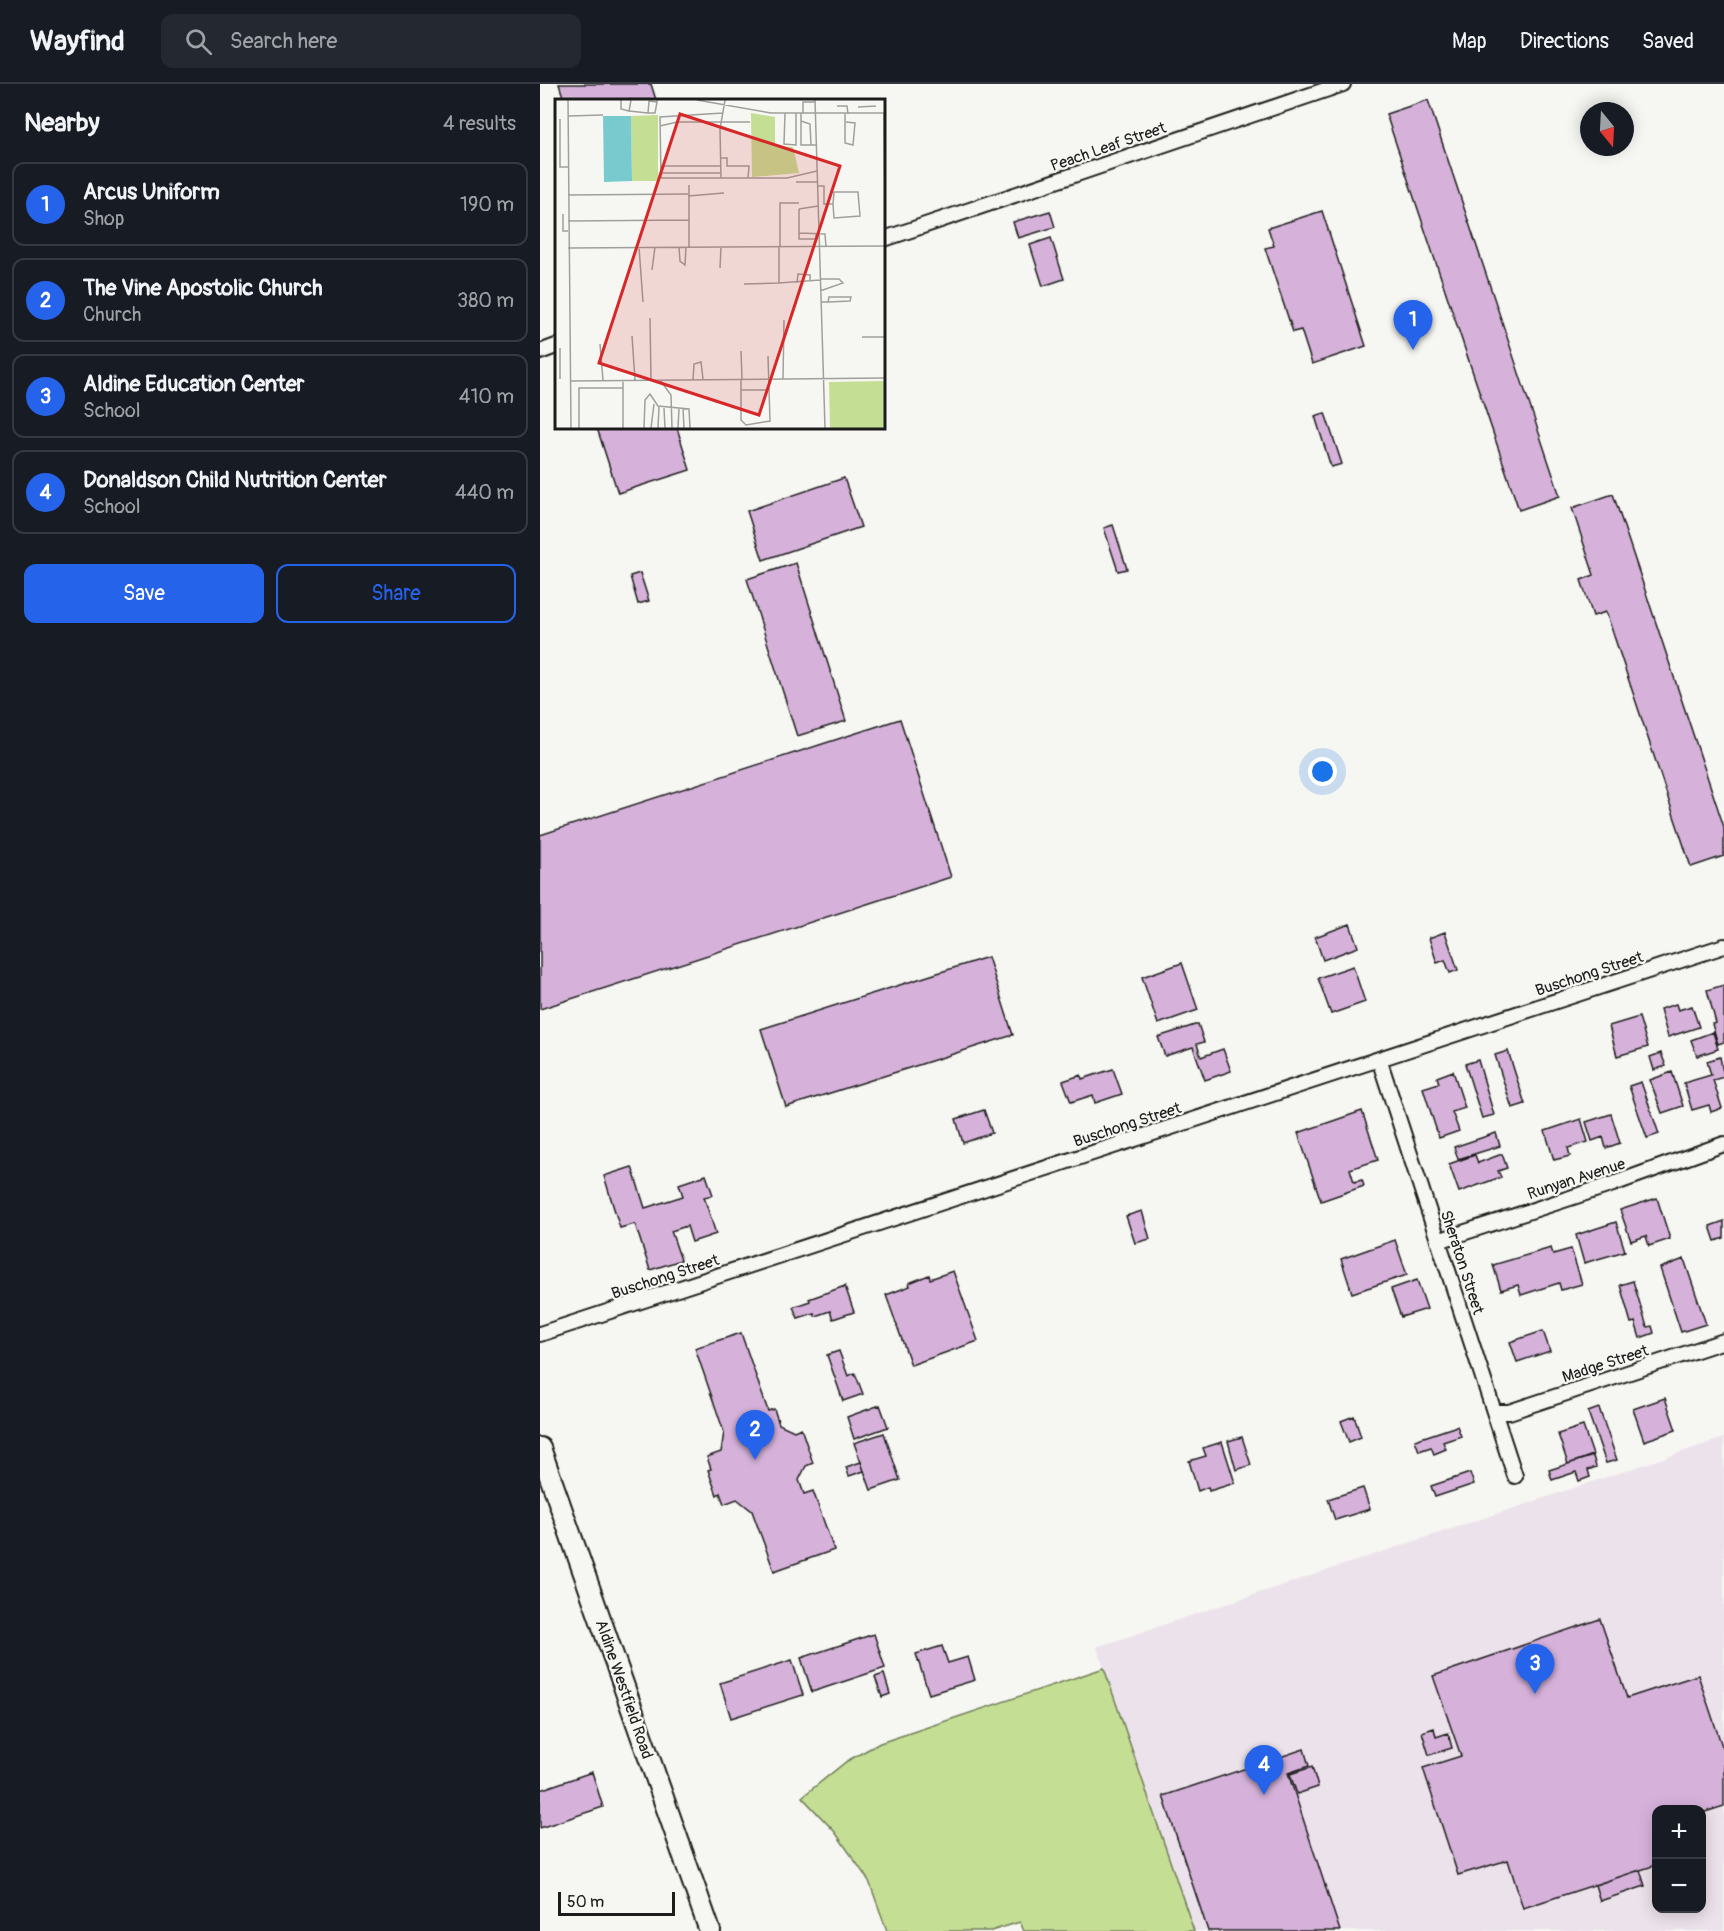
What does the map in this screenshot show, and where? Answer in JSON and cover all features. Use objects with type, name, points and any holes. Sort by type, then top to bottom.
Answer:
[{"type":"main road","name":"Aldine Westfield Road","points":[[540,1448],[711,1931]]},
{"type":"street","name":"Peach Leaf Street","points":[[885,239],[1343,84]]},
{"type":"street","points":[[540,351],[555,346]]},
{"type":"street","name":"Buschong Street","points":[[540,1334],[1724,946]]},
{"type":"street","name":"Sheraton Street","points":[[1379,1059],[1515,1476]]},
{"type":"street","name":"Runyan Avenue","points":[[1438,1241],[1613,1184],[1724,1144]]},
{"type":"street","name":"Madge Street","points":[[1495,1412],[1509,1412],[1724,1341]]},
{"type":"shaded area","points":[[1724,1438],[1724,1931],[1194,1931],[1097,1647]]},
{"type":"green space","points":[[1104,1668],[1194,1931],[1024,1931],[1020,1922],[991,1931],[887,1931],[869,1881],[835,1832],[802,1797],[847,1761],[880,1743]]},
{"type":"building","points":[[559,84],[651,84],[656,99],[564,99]]},
{"type":"building","points":[[1428,100],[1560,496],[1519,510],[1386,114]]},
{"type":"building","points":[[1050,211],[1055,227],[1018,238],[1013,222]]},
{"type":"building","points":[[1322,211],[1366,346],[1312,364],[1301,330],[1293,332],[1265,248],[1274,246],[1268,228]]},
{"type":"building","points":[[1051,238],[1064,279],[1043,286],[1030,245]]},
{"type":"building","points":[[1325,413],[1342,464],[1331,467],[1315,416]]},
{"type":"building","points":[[597,429],[677,429],[690,470],[618,493]]},
{"type":"building","points":[[844,478],[861,527],[763,560],[747,511]]},
{"type":"building","points":[[1613,494],[1724,827],[1724,856],[1691,867],[1606,612],[1593,616],[1581,580],[1594,575],[1572,508]]},
{"type":"building","points":[[1113,525],[1127,569],[1118,571],[1104,528]]},
{"type":"building","points":[[796,563],[846,721],[797,736],[747,579]]},
{"type":"building","points":[[640,573],[649,601],[638,604],[630,576]]},
{"type":"building","points":[[900,719],[951,877],[540,1009],[540,835]]},
{"type":"building","points":[[1350,924],[1358,947],[1323,960],[1315,937]]},
{"type":"building","points":[[1445,932],[1458,970],[1450,973],[1445,960],[1437,963],[1429,938]]},
{"type":"building","points":[[988,957],[1013,1035],[786,1107],[761,1029]]},
{"type":"building","points":[[1182,963],[1198,1010],[1158,1024],[1142,977]]},
{"type":"building","points":[[1353,966],[1365,1002],[1331,1014],[1318,978]]},
{"type":"building","points":[[1724,985],[1724,1042],[1718,1044],[1712,1024],[1716,1023],[1707,990]]},
{"type":"building","points":[[1676,1004],[1678,1010],[1692,1006],[1699,1027],[1668,1037],[1660,1009]]},
{"type":"building","points":[[1639,1017],[1648,1047],[1617,1056],[1609,1026]]},
{"type":"building","points":[[1198,1024],[1204,1042],[1197,1044],[1201,1057],[1223,1049],[1231,1071],[1205,1080],[1193,1047],[1165,1056],[1158,1037]]},
{"type":"building","points":[[1713,1032],[1718,1049],[1697,1056],[1691,1040]]},
{"type":"building","points":[[1508,1051],[1525,1104],[1512,1108],[1495,1055]]},
{"type":"building","points":[[1661,1053],[1666,1066],[1654,1070],[1650,1057]]},
{"type":"building","points":[[1720,1057],[1724,1077],[1713,1080],[1722,1108],[1711,1112],[1709,1105],[1692,1110],[1684,1083],[1711,1075],[1707,1061]]},
{"type":"building","points":[[1478,1060],[1494,1115],[1482,1118],[1465,1064]]},
{"type":"building","points":[[1113,1069],[1122,1094],[1095,1103],[1093,1095],[1071,1102],[1063,1081],[1081,1075],[1082,1079]]},
{"type":"building","points":[[1453,1071],[1465,1108],[1452,1112],[1459,1131],[1439,1138],[1423,1088],[1439,1083],[1437,1077]]},
{"type":"building","points":[[1672,1072],[1683,1106],[1662,1113],[1650,1080]]},
{"type":"building","points":[[1641,1082],[1659,1134],[1647,1138],[1629,1086]]},
{"type":"building","points":[[984,1110],[992,1133],[963,1143],[956,1119]]},
{"type":"building","points":[[1362,1111],[1378,1160],[1350,1169],[1354,1182],[1362,1180],[1364,1186],[1321,1201],[1298,1133]]},
{"type":"building","points":[[1611,1114],[1620,1143],[1606,1148],[1603,1137],[1592,1141],[1586,1122]]},
{"type":"building","points":[[1581,1119],[1588,1142],[1568,1148],[1570,1156],[1554,1160],[1545,1131]]},
{"type":"building","points":[[1496,1133],[1500,1146],[1458,1159],[1454,1147]]},
{"type":"building","points":[[1502,1154],[1507,1168],[1498,1171],[1501,1177],[1459,1192],[1449,1164],[1475,1155],[1478,1163]]},
{"type":"building","points":[[632,1167],[645,1208],[683,1196],[679,1184],[706,1175],[713,1195],[704,1197],[716,1234],[692,1242],[687,1226],[671,1231],[681,1260],[650,1270],[635,1224],[620,1228],[604,1176]]},
{"type":"building","points":[[1657,1198],[1670,1239],[1649,1246],[1646,1236],[1631,1241],[1620,1210]]},
{"type":"building","points":[[1142,1211],[1150,1239],[1135,1243],[1126,1216]]},
{"type":"building","points":[[1724,1221],[1724,1238],[1715,1241],[1710,1226]]},
{"type":"building","points":[[1616,1222],[1625,1251],[1584,1263],[1576,1235]]},
{"type":"building","points":[[1395,1240],[1407,1275],[1352,1293],[1341,1259]]},
{"type":"building","points":[[1551,1248],[1553,1254],[1571,1249],[1582,1284],[1561,1290],[1559,1283],[1521,1295],[1518,1285],[1501,1290],[1493,1265]]},
{"type":"building","points":[[1684,1259],[1706,1324],[1681,1332],[1660,1268]]},
{"type":"building","points":[[953,1271],[978,1341],[911,1365],[886,1295],[910,1286],[909,1283],[929,1275],[930,1279]]},
{"type":"building","points":[[1417,1280],[1427,1309],[1401,1317],[1391,1289]]},
{"type":"building","points":[[1633,1281],[1647,1327],[1652,1326],[1654,1333],[1640,1338],[1635,1322],[1631,1323],[1620,1285]]},
{"type":"building","points":[[845,1286],[854,1312],[833,1319],[830,1311],[798,1318],[793,1307]]},
{"type":"building","points":[[1543,1331],[1550,1351],[1517,1362],[1510,1342]]},
{"type":"building","points":[[741,1333],[768,1411],[774,1409],[779,1424],[794,1431],[801,1428],[813,1463],[806,1466],[799,1480],[804,1494],[813,1491],[834,1550],[774,1571],[752,1511],[737,1499],[724,1504],[720,1493],[717,1495],[708,1470],[711,1469],[707,1457],[721,1452],[724,1432],[695,1348]]},
{"type":"building","points":[[839,1351],[848,1376],[855,1373],[863,1394],[843,1401],[827,1355]]},
{"type":"building","points":[[1665,1398],[1676,1430],[1644,1441],[1633,1409]]},
{"type":"building","points":[[880,1405],[888,1427],[854,1439],[847,1417]]},
{"type":"building","points":[[1599,1408],[1617,1460],[1606,1463],[1588,1412]]},
{"type":"building","points":[[1354,1416],[1361,1437],[1349,1442],[1341,1421]]},
{"type":"building","points":[[1457,1426],[1461,1436],[1443,1442],[1446,1449],[1434,1454],[1431,1447],[1419,1451],[1415,1440]]},
{"type":"building","points":[[1583,1426],[1593,1455],[1568,1464],[1558,1434]]},
{"type":"building","points":[[884,1433],[900,1480],[871,1490],[854,1443]]},
{"type":"building","points":[[1242,1437],[1251,1465],[1236,1470],[1228,1441]]},
{"type":"building","points":[[1222,1442],[1235,1483],[1209,1491],[1208,1487],[1198,1491],[1189,1461],[1206,1456],[1203,1448]]},
{"type":"building","points":[[1593,1456],[1596,1467],[1588,1470],[1590,1477],[1579,1481],[1576,1472],[1552,1480],[1549,1470]]},
{"type":"building","points":[[861,1462],[864,1471],[849,1476],[846,1467]]},
{"type":"building","points":[[1470,1473],[1474,1484],[1435,1497],[1431,1486]]},
{"type":"building","points":[[1363,1488],[1370,1509],[1335,1520],[1328,1499]]},
{"type":"building","points":[[1600,1619],[1627,1698],[1698,1675],[1724,1752],[1724,1806],[1706,1812],[1706,1805],[1652,1805],[1652,1866],[1523,1908],[1508,1860],[1458,1875],[1423,1768],[1461,1756],[1433,1676]]},
{"type":"building","points":[[874,1634],[885,1668],[812,1692],[801,1658]]},
{"type":"building","points":[[942,1646],[948,1663],[968,1657],[975,1680],[929,1694],[916,1654]]},
{"type":"building","points":[[792,1660],[803,1695],[731,1718],[720,1683]]},
{"type":"building","points":[[884,1674],[890,1694],[882,1697],[875,1677]]},
{"type":"building","points":[[1434,1728],[1436,1737],[1448,1733],[1452,1748],[1429,1755],[1422,1732]]},
{"type":"building","points":[[1304,1749],[1309,1766],[1288,1773],[1340,1931],[1208,1931],[1163,1796]]},
{"type":"building","points":[[1312,1767],[1318,1787],[1297,1794],[1290,1774]]},
{"type":"building","points":[[592,1772],[603,1807],[540,1828],[540,1790]]},
{"type":"building","points":[[1640,1870],[1645,1886],[1600,1901],[1595,1885]]},
{"type":"place","name":"Arcus Uniform","points":[[1413,350]]},
{"type":"place","name":"The Vine Apostolic Church","points":[[755,1460]]},
{"type":"place","name":"Aldine Education Center","points":[[1535,1694]]},
{"type":"place","name":"Donaldson Child Nutrition Center","points":[[1264,1795]]}]
